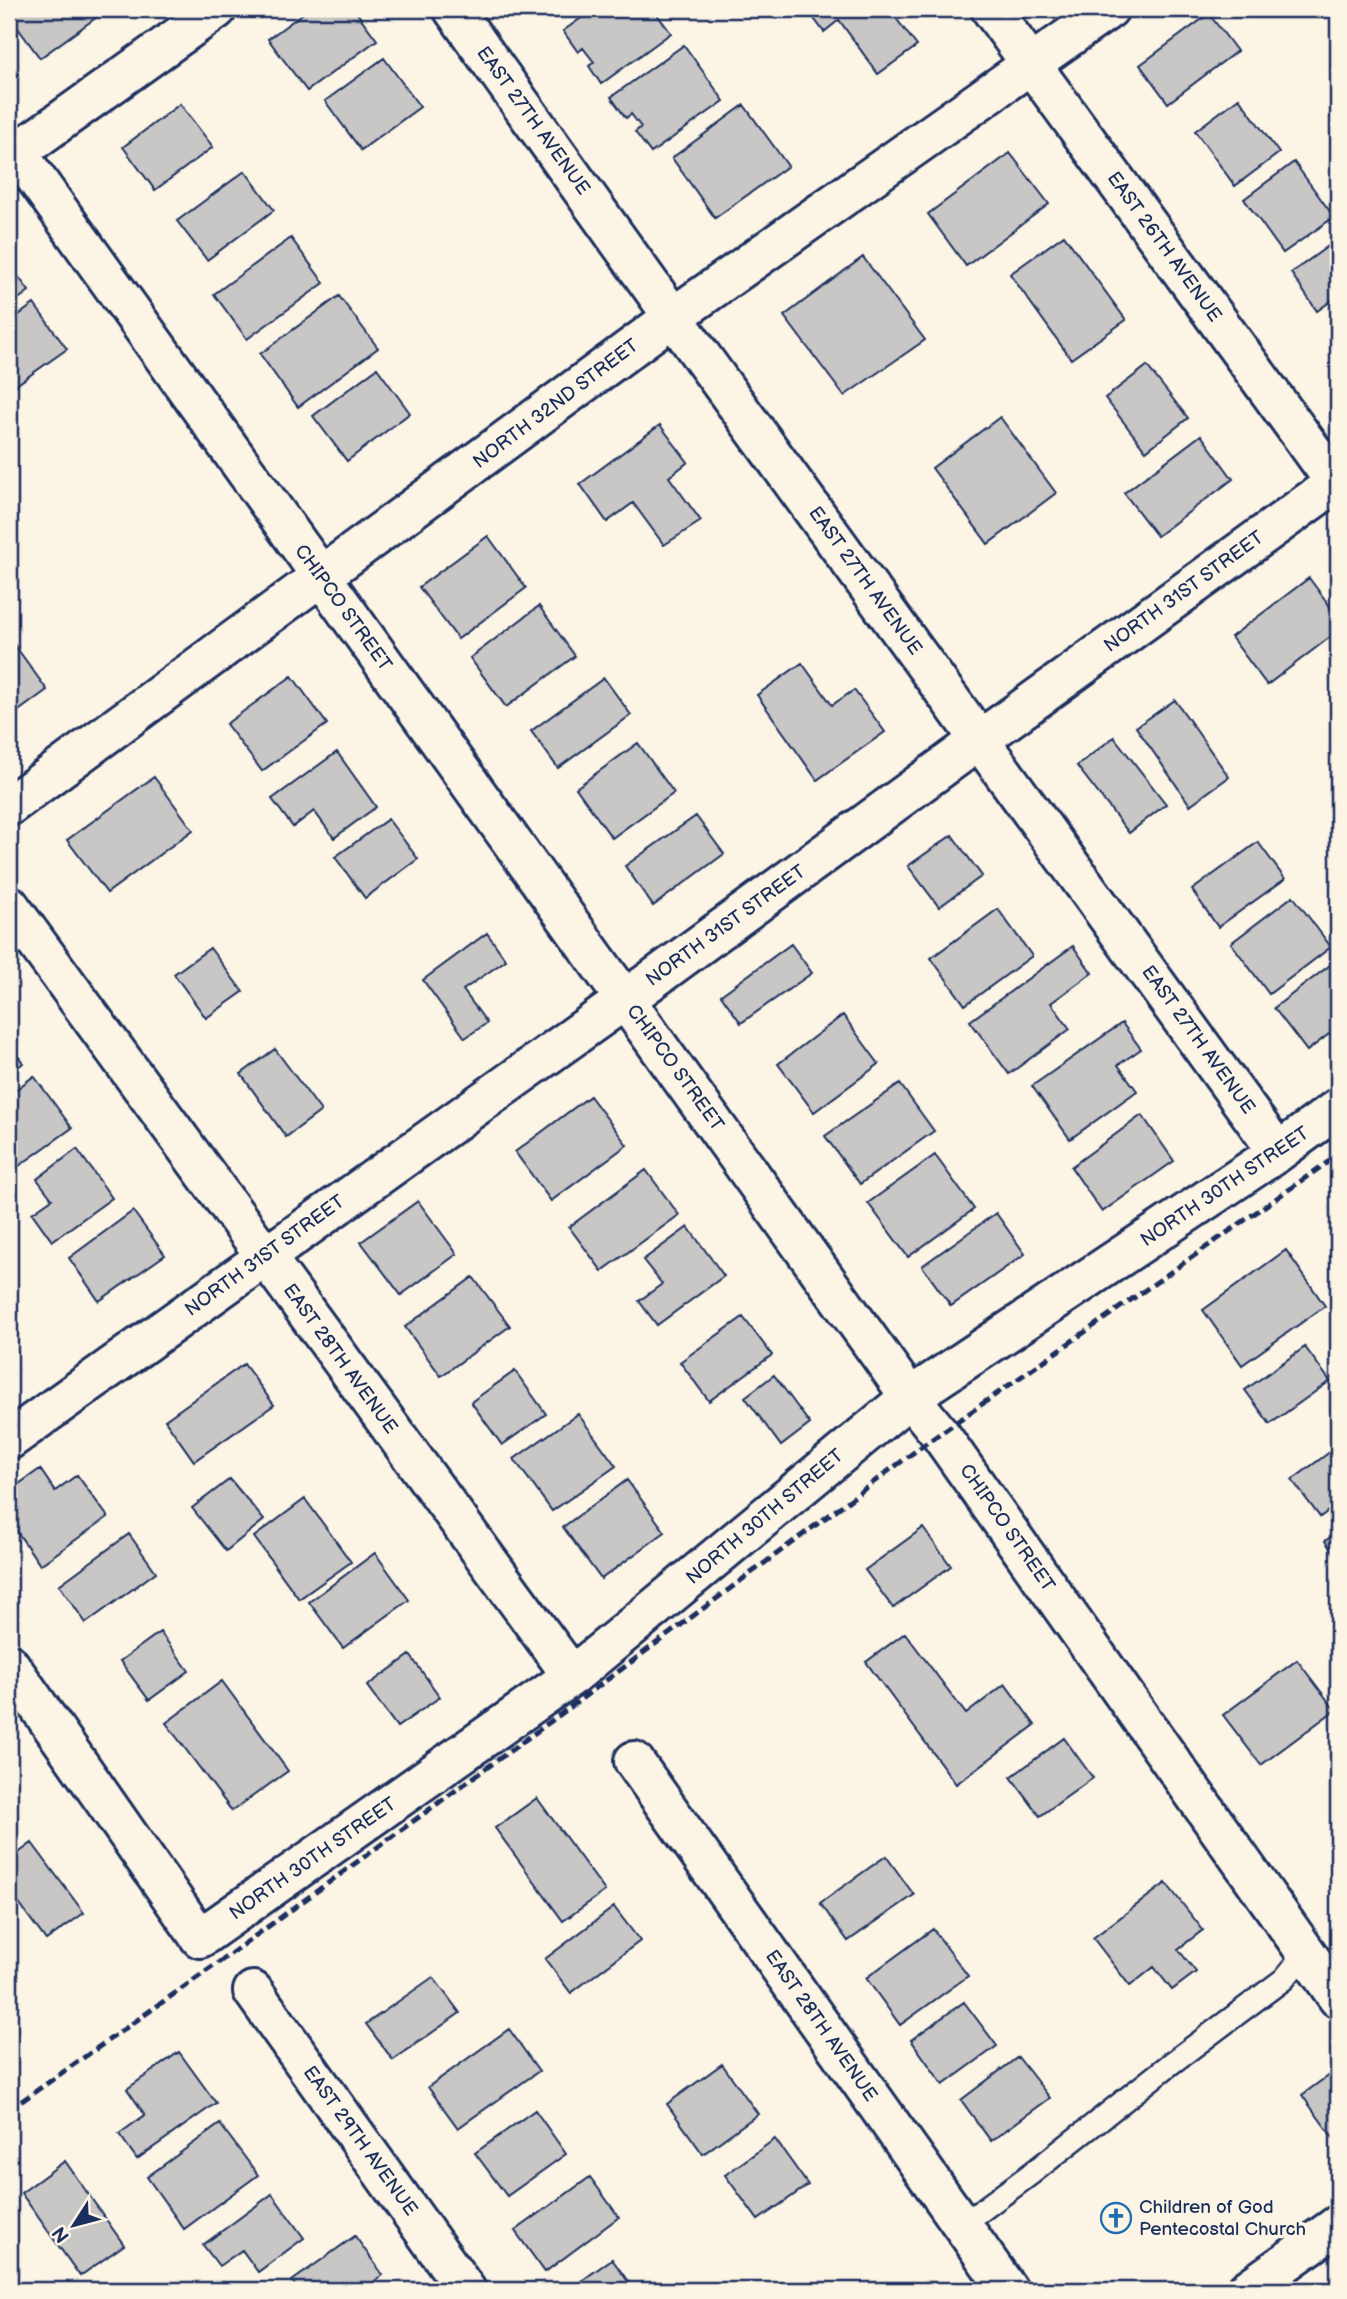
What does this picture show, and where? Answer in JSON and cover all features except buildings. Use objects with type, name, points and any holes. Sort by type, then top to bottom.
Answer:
[{"type":"street","points":[[12,150],[217,9]]},
{"type":"street","name":"EAST 27TH AVENUE","points":[[453,9],[1278,1152]]},
{"type":"street","name":"EAST 26TH AVENUE","points":[[991,9],[1337,484]]},
{"type":"street","name":"NORTH 32ND STREET","points":[[9,806],[673,317],[1109,9]]},
{"type":"street","name":"CHIPCO STREET","points":[[12,150],[626,999],[910,1397],[948,1445],[1338,1998]]},
{"type":"street","name":"NORTH 31ST STREET","points":[[9,1440],[626,999],[981,739],[1337,484]]},
{"type":"street","name":"EAST 28TH AVENUE","points":[[9,905],[572,1676]]},
{"type":"street","name":"NORTH 30TH STREET","points":[[9,1664],[200,1938],[572,1676],[910,1397],[1278,1152],[1338,1108]]},
{"type":"street","name":"EAST 28TH AVENUE","points":[[634,1761],[1008,2290]]},
{"type":"street","name":"EAST 29TH AVENUE","points":[[253,1991],[466,2290]]},
{"type":"street","points":[[1247,2290],[1338,2225]]},
{"type":"lane","points":[[962,2225],[1284,1979],[1306,1952]]},
{"type":"railway","points":[[9,2110],[211,1968],[565,1711],[925,1444],[1338,1155]]},
{"type":"place","name":"Children of God Pentecostal Church","points":[[1116,2218]]}]
